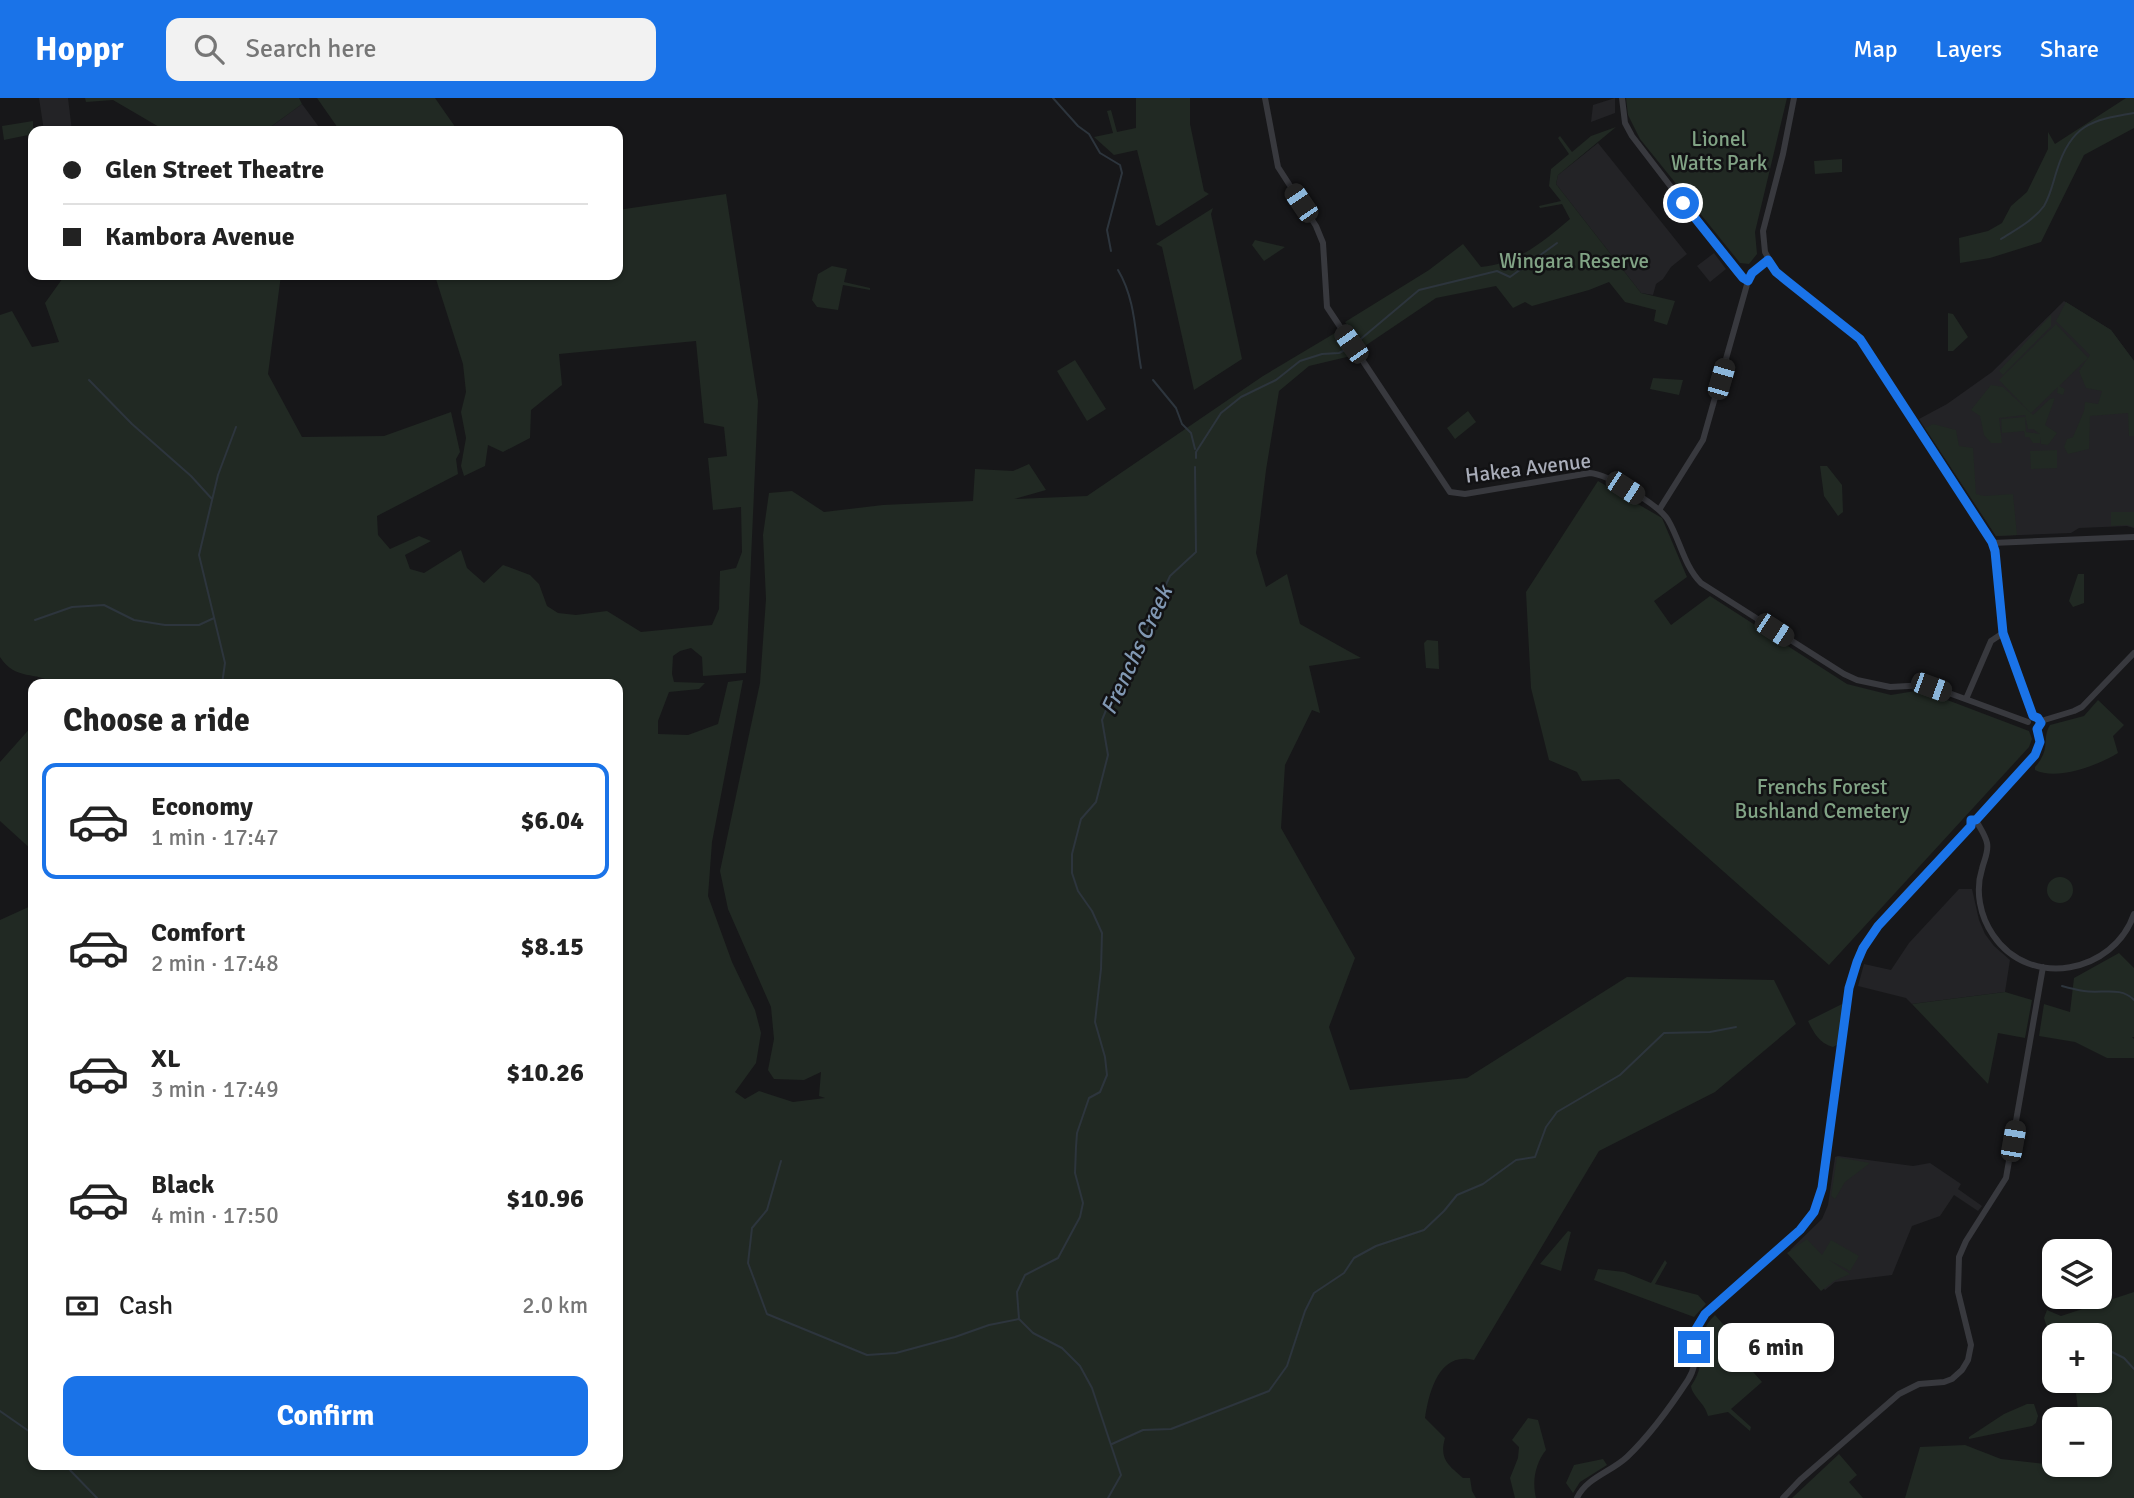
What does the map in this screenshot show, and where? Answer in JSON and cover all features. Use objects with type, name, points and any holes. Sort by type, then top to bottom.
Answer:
[{"type":"street","name":"Hakea Avenue","points":[[1265,98],[1278,167],[1322,240],[1327,307],[1450,492],[1461,495],[1597,474],[1608,477],[1659,510],[1669,521],[1699,582],[1844,674],[1857,680],[1890,687],[1927,685],[2030,719]]},
{"type":"street","points":[[1622,98],[1625,123],[1632,136],[1737,273],[1748,281]]},
{"type":"street","points":[[1794,98],[1763,231],[1763,245],[1768,260],[1776,272],[1860,339],[1992,542],[2003,633],[2030,719],[2030,727],[2037,729]]},
{"type":"street","points":[[1659,510],[1703,440],[1748,281],[1752,273],[1768,260]]},
{"type":"street","points":[[1992,542],[2134,537]]},
{"type":"street","points":[[1966,699],[1991,641],[2003,633]]},
{"type":"street","points":[[2040,721],[2082,707],[2134,653]]},
{"type":"street","points":[[2030,719],[2037,716],[2040,721]]},
{"type":"street","points":[[1577,1498],[1587,1483],[1627,1457],[1681,1390],[1693,1369],[1696,1329],[1705,1314],[1800,1230],[1814,1212],[1822,1188],[1849,988],[1863,948],[1878,926],[1975,824],[2037,752],[2040,742],[2037,729],[2040,721]]},
{"type":"street","points":[[1975,824],[1987,844],[1979,887],[1980,902],[1987,925],[2006,949],[2024,961],[2043,967],[2071,968],[2092,962],[2121,939],[2134,914]]},
{"type":"street","points":[[1783,1498],[1899,1394],[1919,1384],[1952,1379],[1968,1360],[1971,1345],[1958,1286],[1959,1257],[1966,1241],[2006,1178],[2043,967]]},
{"type":"shaded area","points":[[39,98],[68,98],[71,126],[43,126]]},
{"type":"shaded area","points":[[1615,98],[1615,113],[1591,122],[1593,105]]},
{"type":"shaded area","points":[[302,104],[318,126],[272,126]]},
{"type":"shaded area","points":[[1598,143],[1687,254],[1656,284],[1653,295],[1641,293],[1556,184],[1558,175]]},
{"type":"shaded area","points":[[1714,253],[1726,269],[1710,282],[1697,266]]},
{"type":"shaded area","points":[[2064,301],[2111,330],[2134,361],[2134,528],[2079,528],[2071,533],[1996,536],[1919,419],[1947,404],[1992,372]]},
{"type":"shaded area","points":[[1959,889],[1972,889],[1985,934],[2010,960],[2005,992],[1912,1004],[1906,998],[1858,986],[1864,964],[1891,970],[1909,943]]},
{"type":"shaded area","points":[[1835,1157],[1913,1166],[1930,1163],[1961,1184],[1958,1189],[1982,1206],[1978,1211],[1954,1195],[1940,1216],[1912,1226],[1892,1275],[1835,1282],[1825,1290],[1790,1250],[1822,1219],[1828,1205]]},
{"type":"green space","points":[[85,98],[299,98],[302,104],[272,126],[157,126],[113,100],[86,102]]},
{"type":"green space","points":[[317,98],[435,98],[455,126],[337,126]]},
{"type":"green space","points":[[1136,98],[1190,98],[1190,124],[1204,191],[1209,194],[1159,226],[1156,225],[1137,150],[1114,155],[1094,137],[1113,133],[1107,111],[1111,110],[1117,132],[1136,128]]},
{"type":"green space","name":"Lionel Watts Park","points":[[1626,98],[1787,98],[1755,232],[1757,254],[1749,264],[1740,263],[1640,139],[1628,115]]},
{"type":"green space","points":[[2126,98],[2134,98],[2134,128],[2084,155],[2041,242],[1990,258],[1960,263],[1959,238],[1988,231],[2002,223],[2011,206],[2027,192],[2048,149],[2048,132],[2055,144]]},
{"type":"green space","points":[[33,121],[33,126],[28,126],[28,135],[4,140],[2,126]]},
{"type":"green space","name":"Wingara Reserve","points":[[1616,127],[1558,175],[1556,184],[1641,293],[1675,301],[1667,325],[1654,321],[1656,310],[1625,302],[1609,282],[1532,306],[1525,302],[1513,308],[1496,286],[1436,298],[1362,348],[1345,322],[1429,270],[1463,244],[1481,267],[1494,265],[1529,250],[1570,219],[1562,204],[1539,206],[1561,201],[1549,186],[1551,169],[1569,154],[1558,138],[1560,136],[1572,152],[1591,136]]},
{"type":"green space","points":[[1842,159],[1842,172],[1815,174],[1814,161]]},
{"type":"green space","points":[[726,194],[758,401],[746,673],[703,676],[702,657],[691,648],[680,651],[673,656],[674,682],[705,683],[699,689],[669,692],[658,721],[658,734],[688,735],[718,724],[728,682],[743,680],[712,842],[708,896],[732,962],[755,1010],[761,1033],[756,1063],[735,1092],[745,1099],[759,1091],[793,1102],[825,1098],[819,1096],[821,1072],[804,1080],[774,1079],[768,1070],[774,1039],[771,1007],[728,909],[720,871],[760,683],[766,599],[763,535],[769,493],[792,491],[824,512],[883,505],[973,501],[975,469],[1013,471],[1029,464],[1046,490],[1014,499],[1087,496],[1263,376],[1335,333],[1351,356],[1309,366],[1279,391],[1256,553],[1266,587],[1287,574],[1300,624],[1361,658],[1309,666],[1320,713],[1312,710],[1285,765],[1281,828],[1355,958],[1329,1027],[1350,1090],[1467,1078],[1627,977],[1774,980],[1796,1024],[1715,1092],[1599,1151],[1474,1360],[1452,1362],[1438,1376],[1429,1397],[1425,1418],[1445,1438],[1443,1451],[1446,1461],[1463,1478],[1470,1478],[1476,1498],[0,1498],[0,920],[28,907],[28,1470],[623,1470],[623,679],[45,679],[13,670],[0,657],[0,315],[12,311],[32,347],[59,342],[45,303],[61,280],[280,280],[268,374],[302,437],[384,436],[451,412],[460,452],[456,459],[458,474],[377,516],[378,535],[390,549],[419,536],[431,541],[405,555],[410,569],[424,573],[461,550],[467,568],[484,583],[503,565],[530,575],[539,584],[547,606],[558,613],[576,615],[607,611],[641,632],[712,625],[719,609],[720,571],[736,568],[742,552],[741,507],[713,510],[708,458],[727,456],[724,427],[704,423],[696,341],[559,354],[562,385],[531,410],[530,438],[503,452],[488,445],[485,466],[464,476],[461,466],[466,438],[461,412],[466,392],[463,364],[436,280],[623,280],[623,209]]},
{"type":"green space","points":[[1213,208],[1211,214],[1242,359],[1194,390],[1162,247],[1156,244]]},
{"type":"green space","points":[[1255,240],[1285,247],[1264,261],[1252,245]]},
{"type":"green space","points":[[832,266],[847,269],[844,282],[870,290],[843,285],[838,310],[817,307],[812,300],[818,274]]},
{"type":"green space","points":[[2066,302],[2111,330],[2134,361],[2134,436],[2129,436],[2128,413],[2090,416],[2089,449],[2068,454],[2064,447],[2067,439],[2073,437],[2085,402],[2098,404],[2102,391],[2086,388],[2079,371],[2090,355],[2056,321]]},
{"type":"green space","points":[[1948,313],[1953,314],[1968,337],[1953,351],[1948,351]]},
{"type":"green space","points":[[2051,315],[2051,326],[2003,375],[1999,371]]},
{"type":"green space","points":[[2056,324],[2088,358],[2059,386],[2065,389],[2063,395],[2057,393],[2058,387],[2031,413],[1999,380]]},
{"type":"green space","points":[[1075,360],[1106,409],[1087,421],[1057,371]]},
{"type":"green space","points":[[1653,378],[1683,380],[1679,395],[1650,389]]},
{"type":"green space","points":[[1991,385],[2003,387],[2033,415],[2050,399],[2055,398],[2045,425],[2057,433],[2048,445],[2041,444],[2040,437],[2040,443],[2033,443],[2029,437],[2025,437],[2024,431],[2002,433],[2001,419],[2025,417],[2026,432],[2040,434],[2028,429],[2025,415],[1999,418],[2002,443],[1991,443],[1984,435],[1980,416],[1971,410]]},
{"type":"green space","points":[[1468,411],[1476,422],[1455,439],[1447,428]]},
{"type":"green space","points":[[1933,424],[1956,430],[1959,446],[1973,448],[1976,494],[2013,494],[2017,535],[1996,536],[1925,428]]},
{"type":"green space","points":[[2057,450],[2057,468],[2031,469],[2030,451]]},
{"type":"green space","points":[[1820,466],[1827,466],[1842,485],[1843,512],[1838,516],[1824,496]]},
{"type":"green space","name":"Frenchs Forest Bushland Cemetery","points":[[1598,481],[1662,518],[1687,577],[1654,601],[1671,625],[1710,596],[1847,684],[1891,695],[1921,690],[2029,731],[2032,739],[2029,747],[1829,965],[1619,779],[1582,781],[1577,772],[1549,760],[1531,688],[1526,592]]},
{"type":"green space","points":[[2111,512],[2134,512],[2134,527],[2111,526]]},
{"type":"green space","points":[[2078,574],[2084,574],[2084,603],[2073,607],[2069,601]]},
{"type":"green space","points":[[1427,640],[1438,641],[1439,669],[1426,668],[1424,643]]},
{"type":"green space","points":[[2098,700],[2124,725],[2113,736],[2118,753],[2089,767],[2066,773],[2044,773],[2035,770],[2045,749],[2050,725],[2084,716]]},
{"type":"green space","points":[[28,731],[28,846],[0,821],[0,762]]},
{"type":"green space","points":[[2060,877],[2069,881],[2073,890],[2069,899],[2060,903],[2051,899],[2047,890],[2051,881]]},
{"type":"green space","points":[[2119,953],[2134,968],[2134,1058],[2107,1058],[2075,1042],[2039,1036],[2044,1004],[2070,1012],[2074,978]]},
{"type":"green space","points":[[2005,992],[2032,1000],[2025,1038],[1998,1033],[1988,1084],[1912,1004]]},
{"type":"green space","points":[[1844,1003],[1840,1043],[1833,1047],[1821,1040],[1808,1021]]},
{"type":"green space","points":[[1837,1157],[1870,1163],[1845,1182],[1835,1199],[1831,1196]]},
{"type":"green space","points":[[1568,1231],[1571,1232],[1561,1271],[1540,1264]]},
{"type":"green space","points":[[1807,1239],[1822,1255],[1831,1240],[1859,1256],[1850,1271],[1829,1260],[1850,1274],[1821,1291],[1787,1253]]},
{"type":"green space","points":[[1665,1260],[1667,1263],[1655,1284],[1698,1295],[1706,1304],[1694,1317],[1594,1280],[1598,1269],[1624,1272],[1651,1283]]},
{"type":"green space","points":[[2134,1292],[2134,1498],[1905,1498],[1920,1447],[1965,1445],[2001,1459],[2042,1464],[2042,1477],[2112,1477],[2112,1407],[2078,1407],[2076,1393],[2112,1393],[2112,1323],[2046,1323],[2044,1318],[2047,1310],[2061,1316],[2082,1309],[2112,1309],[2112,1299]]},
{"type":"green space","points":[[1715,1315],[1730,1332],[1723,1338],[1762,1382],[1731,1409],[1751,1427],[1750,1431],[1728,1412],[1708,1416],[1692,1390],[1691,1386],[1700,1367],[1704,1332]]},
{"type":"green space","points":[[2027,1404],[2034,1404],[2038,1416],[2032,1426],[1969,1439],[2004,1414]]},
{"type":"green space","points":[[1528,1418],[1538,1420],[1546,1450],[1535,1473],[1536,1498],[1515,1498],[1510,1478],[1518,1458],[1519,1447],[1512,1440]]},
{"type":"green space","points":[[1839,1454],[1857,1475],[1849,1482],[1863,1498],[1792,1498]]},
{"type":"green space","points":[[1603,1459],[1607,1465],[1580,1482],[1573,1493],[1566,1483],[1574,1465]]},
{"type":"waterway","points":[[1053,98],[1078,126],[1089,134],[1100,153],[1120,165],[1122,173],[1107,230],[1111,251]]},
{"type":"waterway","points":[[2001,239],[2030,220],[2044,206],[2063,155],[2076,134],[2094,122],[2134,113]]},
{"type":"waterway","points":[[1356,343],[1419,290],[1497,271],[1510,277],[1557,243]]},
{"type":"waterway","points":[[1118,270],[1132,305],[1141,368]]},
{"type":"waterway","name":"Frenchs Creek","points":[[1196,458],[1196,452],[1221,413],[1241,397],[1276,380],[1300,361],[1345,350]]},
{"type":"waterway","points":[[89,380],[212,499]]},
{"type":"waterway","points":[[1153,380],[1176,408],[1182,424],[1191,433],[1195,449]]},
{"type":"waterway","points":[[223,679],[225,663],[199,555],[218,475],[236,427]]},
{"type":"waterway","name":"Frenchs Creek","points":[[1108,1498],[1121,1475],[1092,1388],[1080,1366],[1062,1348],[1033,1333],[1019,1319],[1017,1292],[1025,1275],[1058,1258],[1080,1217],[1083,1203],[1075,1173],[1077,1133],[1089,1098],[1100,1092],[1107,1075],[1095,1022],[1102,933],[1092,911],[1078,891],[1072,873],[1072,854],[1081,819],[1096,802],[1108,755],[1102,720],[1120,676],[1140,653],[1151,617],[1170,576],[1196,552],[1195,467]]},
{"type":"waterway","points":[[35,620],[72,607],[104,605],[134,620],[165,625],[199,625],[214,618]]},
{"type":"waterway","points":[[2062,986],[2084,991],[2123,993],[2134,1000]]},
{"type":"waterway","points":[[1112,1444],[1143,1430],[1171,1429],[1269,1391],[1287,1366],[1305,1311],[1314,1293],[1344,1273],[1354,1258],[1376,1246],[1424,1230],[1457,1195],[1483,1184],[1516,1160],[1535,1157],[1546,1127],[1557,1112],[1620,1075],[1664,1033],[1710,1032],[1736,1027]]},
{"type":"waterway","points":[[781,1161],[767,1210],[752,1228],[748,1263],[767,1314],[867,1355],[896,1353],[989,1325],[1019,1319]]},
{"type":"waterway","points":[[2112,1352],[2124,1358],[2134,1369]]},
{"type":"waterway","points":[[0,1411],[28,1431]]},
{"type":"waterway","points":[[70,1470],[97,1498]]},
{"type":"route","points":[[1683,203],[1743,278],[1748,281],[1752,273],[1768,260],[1776,272],[1860,339],[1992,542],[2003,633],[2033,716],[2040,719],[2041,723],[2037,729],[2039,746],[2035,755],[1976,820],[1971,820],[1971,826],[1869,937],[1852,974],[1849,988],[1822,1188],[1816,1208],[1800,1230],[1705,1314],[1698,1323],[1694,1347]]}]
